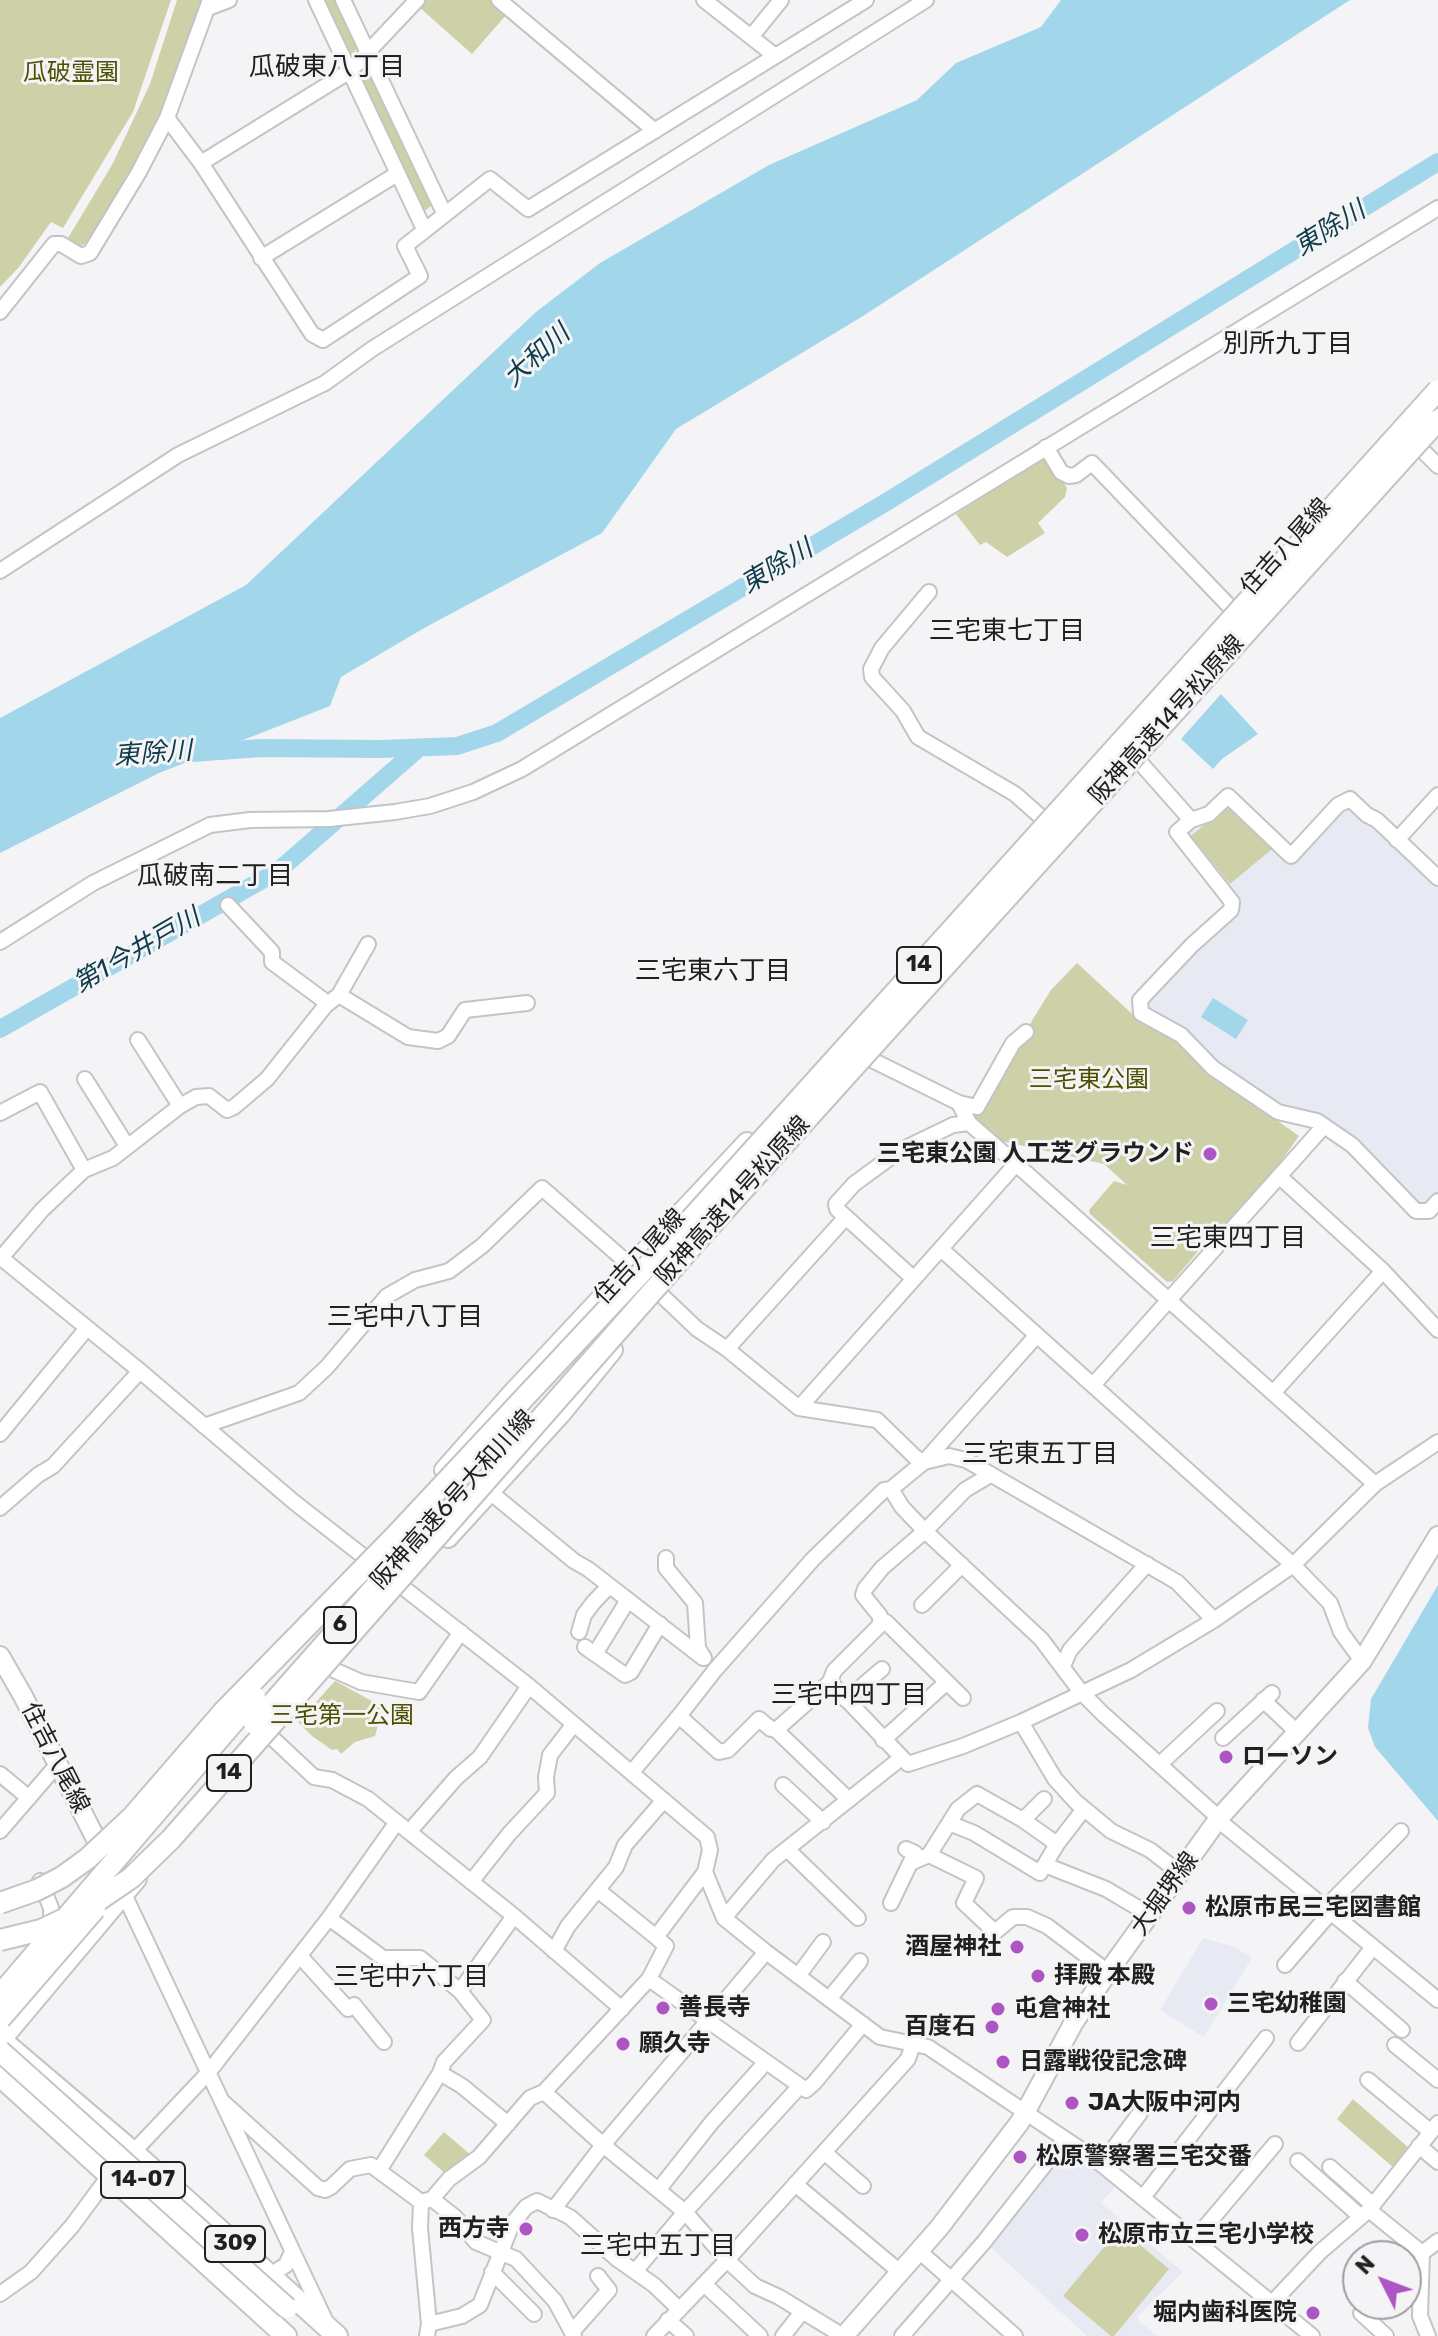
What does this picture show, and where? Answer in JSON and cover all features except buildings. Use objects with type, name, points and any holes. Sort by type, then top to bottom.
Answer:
[{"type":"highway","name":"阪神高速14号松原線","points":[[0,1903],[62,1877],[110,1839],[223,1712],[395,1536],[691,1218],[1438,390]]},
{"type":"highway","name":"阪神高速14号松原線","points":[[0,1940],[41,1930],[67,1919],[112,1893],[151,1860],[695,1243],[1438,420]]},
{"type":"highway","name":"阪神高速6号大和川線","points":[[0,2038],[407,1548],[695,1243]]},
{"type":"highway","name":"阪神高速6号大和川線","points":[[0,1995],[113,1859],[395,1536]]},
{"type":"highway","points":[[0,1985],[113,1859]]},
{"type":"highway","name":"309","points":[[0,2038],[270,2275],[328,2334]]},
{"type":"highway","name":"14-07","points":[[0,2038],[284,2311],[304,2336]]},
{"type":"highway","name":"14-07","points":[[0,2066],[284,2311],[328,2334]]},
{"type":"highway","name":"309","points":[[0,2076],[286,2336]]},
{"type":"main road","name":"住吉八尾線","points":[[0,1985],[113,1859],[366,1559],[512,1393],[1115,737],[1438,377]]},
{"type":"main road","name":"住吉八尾線","points":[[0,2038],[267,1733],[561,1414],[660,1293],[872,1060],[1438,411]]},
{"type":"main road","name":"大堀堺線","points":[[844,2336],[919,2251],[998,2152],[1026,2112],[1074,2022],[1108,1972],[1219,1819],[1362,1661],[1438,1536]]},
{"type":"main road","name":"住吉八尾線","points":[[0,1656],[57,1765],[113,1859],[124,1894]]},
{"type":"street","points":[[0,312],[54,244],[61,244],[81,256],[90,253],[139,172],[167,118],[209,4],[229,0]]},
{"type":"street","points":[[316,0],[424,229]]},
{"type":"street","points":[[343,0],[444,213]]},
{"type":"street","points":[[201,163],[350,71],[417,0]]},
{"type":"street","points":[[499,0],[655,131]]},
{"type":"street","points":[[751,37],[781,0]]},
{"type":"street","points":[[167,118],[201,163],[312,334],[323,340],[420,276],[405,246],[490,179],[528,209],[866,0]]},
{"type":"street","points":[[0,571],[178,455],[325,383],[372,349],[926,0]]},
{"type":"street","points":[[712,3],[774,55]]},
{"type":"street","points":[[261,258],[397,174]]},
{"type":"street","points":[[0,942],[93,883],[210,825],[395,812],[459,797],[510,775],[1438,208]]},
{"type":"street","points":[[1412,440],[1438,466]]},
{"type":"street","points":[[1046,447],[1061,472],[1069,476],[1076,475],[1092,463],[1231,608]]},
{"type":"street","points":[[929,592],[882,648],[871,669],[872,677],[903,711],[918,737],[1015,794],[1041,817]]},
{"type":"street","points":[[1115,737],[1138,758],[1191,820]]},
{"type":"street","points":[[1438,878],[1350,799],[1338,805],[1291,856],[1228,796],[1209,814],[1191,820],[1177,832],[1232,902],[1231,910],[1192,945],[1140,1000],[1141,1013],[1181,1035],[1213,1068],[1278,1112],[1317,1121],[1352,1145],[1416,1211],[1429,1211],[1438,1201]]},
{"type":"street","points":[[1397,840],[1437,797]]},
{"type":"street","points":[[228,905],[272,952],[272,962],[326,1005]]},
{"type":"street","points":[[368,944],[339,995],[326,1005],[267,1079],[227,1110],[209,1096],[196,1097],[113,1158],[84,1170],[42,1210],[0,1258],[366,1559],[529,1686],[707,1837],[710,1850],[705,1872],[656,1937]]},
{"type":"street","points":[[339,995],[408,1037],[438,1041],[448,1036],[465,1010],[527,1003]]},
{"type":"street","points":[[844,1034],[872,1060],[959,1103],[980,1109],[1013,1043],[1026,1032]]},
{"type":"street","points":[[138,1040],[180,1106]]},
{"type":"street","points":[[85,1079],[127,1146]]},
{"type":"street","points":[[0,1113],[40,1092],[84,1170]]},
{"type":"street","points":[[943,1095],[953,1125]]},
{"type":"street","points":[[959,1103],[969,1123],[1375,1484]]},
{"type":"street","points":[[914,1279],[837,1209],[836,1204],[854,1184],[899,1151],[953,1125],[969,1123]]},
{"type":"street","points":[[1093,1385],[1324,1126]]},
{"type":"street","points":[[799,1408],[1016,1164]]},
{"type":"street","points":[[1279,1176],[1383,1271],[1438,1330]]},
{"type":"street","points":[[204,1426],[299,1393],[327,1367],[387,1296],[415,1280],[449,1271],[482,1246],[542,1188],[697,1329],[727,1349],[799,1408],[877,1420],[924,1462],[949,1456],[966,1460],[1177,1582],[1214,1620]]},
{"type":"street","points":[[727,1349],[846,1217]]},
{"type":"street","points":[[941,1249],[1293,1565],[1330,1603],[1341,1632],[1362,1661]]},
{"type":"street","points":[[1273,1393],[1383,1271]]},
{"type":"street","points":[[0,1434],[87,1328]]},
{"type":"street","points":[[632,1772],[715,1670],[813,1559],[884,1490],[891,1489],[924,1462],[1037,1335]]},
{"type":"street","points":[[0,1508],[53,1466],[140,1371]]},
{"type":"street","points":[[830,1682],[908,1764],[963,1746],[1131,1670],[1214,1620],[1293,1565],[1375,1484],[1438,1442]]},
{"type":"street","points":[[776,1730],[830,1682],[834,1671],[881,1624],[863,1595],[882,1568],[925,1531],[965,1490],[990,1475]]},
{"type":"street","points":[[891,1489],[902,1507],[925,1531],[1041,1639],[1081,1692],[1219,1819],[1438,2000]]},
{"type":"street","points":[[490,1492],[715,1670]]},
{"type":"street","points":[[666,1558],[666,1568],[695,1603],[698,1648],[703,1658]]},
{"type":"street","points":[[1063,1666],[1070,1650],[1147,1564]]},
{"type":"street","points":[[922,1605],[962,1565]]},
{"type":"street","points":[[579,1632],[584,1615],[609,1586]]},
{"type":"street","points":[[628,1600],[590,1651],[625,1675],[631,1672],[660,1624]]},
{"type":"street","points":[[880,1620],[886,1622],[963,1698]]},
{"type":"street","points":[[327,1667],[361,1682],[419,1692],[461,1632]]},
{"type":"street","points":[[846,1700],[882,1669]]},
{"type":"street","points":[[883,1740],[947,1682]]},
{"type":"street","points":[[0,2294],[31,2272],[110,2177],[208,2073],[403,1827],[480,1757],[529,1686]]},
{"type":"street","points":[[1223,1738],[1268,1696],[1297,1732]]},
{"type":"street","points":[[1160,1764],[1217,1711]]},
{"type":"street","points":[[679,1716],[719,1752],[728,1750],[759,1719],[776,1730],[849,1800]]},
{"type":"street","points":[[1021,1722],[1055,1779],[1084,1809],[1111,1831],[1150,1850],[1180,1873]]},
{"type":"street","points":[[471,1882],[547,1793],[550,1755],[574,1724]]},
{"type":"street","points":[[267,1733],[314,1777],[332,1780],[368,1799],[514,1916],[622,2009]]},
{"type":"street","points":[[724,1918],[773,1860],[900,1759]]},
{"type":"street","points":[[0,1831],[57,1765]]},
{"type":"street","points":[[0,1774],[29,1798]]},
{"type":"street","points":[[783,1785],[823,1822]]},
{"type":"street","points":[[929,1855],[958,1809],[977,1794],[1057,1844]]},
{"type":"street","points":[[1023,1820],[1044,1799]]},
{"type":"street","points":[[554,1951],[568,1926],[616,1867],[625,1845],[664,1800]]},
{"type":"street","points":[[949,1823],[974,1833],[1040,1873],[1057,1844],[1084,1809]]},
{"type":"street","points":[[1285,1965],[1328,1910],[1401,1831]]},
{"type":"street","points":[[787,1849],[858,1918]]},
{"type":"street","points":[[891,1903],[908,1856],[929,1855],[976,1878],[964,1903],[995,1932],[1013,1917],[1027,1917],[1047,1926],[1108,1972]]},
{"type":"street","points":[[0,1896],[81,1866],[113,1859]]},
{"type":"street","points":[[1045,1865],[1106,1889],[1150,1915]]},
{"type":"street","points":[[705,1872],[724,1918],[766,1952],[880,2037],[928,2047],[1102,2164],[1312,2336]]},
{"type":"street","points":[[40,1881],[51,1908],[51,1926]]},
{"type":"street","points":[[599,1891],[666,1946],[649,1979],[544,2092],[530,2098],[479,2157],[427,2200],[420,2228],[428,2330],[480,2305],[512,2224],[526,2207],[537,2201],[570,2217],[617,2259],[636,2270],[673,2314],[686,2336]]},
{"type":"street","points":[[124,1894],[292,2252],[318,2299],[328,2334]]},
{"type":"street","points":[[460,1991],[514,1916]]},
{"type":"street","points":[[329,1918],[383,1958],[420,1958],[460,1991],[483,2020],[444,2062],[380,2169]]},
{"type":"street","points":[[798,1976],[823,1942]]},
{"type":"street","points":[[1298,2043],[1373,1947]]},
{"type":"street","points":[[553,2210],[603,2145],[766,1952]]},
{"type":"street","points":[[300,1956],[348,2009],[354,2005],[384,2042]]},
{"type":"street","points":[[829,1999],[860,1961]]},
{"type":"street","points":[[649,1979],[806,2090],[863,2024]]},
{"type":"street","points":[[1345,1981],[1402,2030]]},
{"type":"street","points":[[1144,2196],[1266,2038]]},
{"type":"street","points":[[654,2336],[727,2260],[908,2059],[913,2044]]},
{"type":"street","points":[[1395,2045],[1438,2080]]},
{"type":"street","points":[[659,2189],[712,2122],[766,2062]]},
{"type":"street","points":[[440,2073],[462,2086],[508,2124]]},
{"type":"street","points":[[1272,2303],[1320,2252],[1368,2211],[1434,2127],[1368,2080]]},
{"type":"street","points":[[636,2270],[799,2087]]},
{"type":"street","points":[[544,2092],[685,2212],[727,2260],[755,2286],[844,2336]]},
{"type":"street","points":[[219,2099],[318,2188],[331,2187],[350,2169],[371,2165],[455,2217],[476,2242],[516,2259],[555,2301],[573,2334],[609,2290],[598,2276]]},
{"type":"street","points":[[1102,2164],[1140,2113]]},
{"type":"street","points":[[902,2336],[1065,2139]]},
{"type":"street","points":[[1195,2239],[1275,2144]]},
{"type":"street","points":[[1419,2146],[1438,2162]]},
{"type":"street","points":[[824,2152],[863,2186]]},
{"type":"street","points":[[1298,2161],[1405,2240]]},
{"type":"street","points":[[1330,2167],[1368,2211]]},
{"type":"street","points":[[795,2184],[900,2272]]},
{"type":"street","points":[[1422,2253],[1438,2241]]},
{"type":"street","points":[[919,2251],[1015,2336]]},
{"type":"street","points":[[270,2275],[286,2265],[292,2252]]},
{"type":"street","points":[[492,2272],[534,2314]]},
{"type":"street","points":[[704,2284],[760,2336]]},
{"type":"street","points":[[783,2336],[802,2312]]},
{"type":"street","points":[[1369,2320],[1386,2336]]},
{"type":"shaded area","points":[[1351,804],[1438,884],[1438,1193],[1428,1204],[1416,1203],[1354,1139],[1316,1113],[1284,1108],[1206,1054],[1188,1032],[1148,1009],[1148,998],[1241,905],[1188,837],[1192,825],[1223,806],[1232,806],[1290,862],[1339,810]]},
{"type":"shaded area","points":[[1203,1938],[1234,1947],[1252,1958],[1204,2037],[1160,2010]]},
{"type":"shaded area","points":[[1064,2143],[1118,2183],[1101,2203],[1183,2272],[1138,2316],[1140,2322],[1157,2336],[1087,2336],[986,2243]]},
{"type":"green space","name":"瓜破霊園","points":[[0,0],[171,0],[133,112],[63,228],[51,222],[19,267],[0,287]]},
{"type":"green space","points":[[177,0],[203,0],[163,108],[127,177],[85,244],[79,247],[68,238],[112,165],[150,84]]},
{"type":"green space","points":[[321,0],[338,0],[360,46],[348,58]]},
{"type":"green space","points":[[425,0],[491,0],[507,14],[472,54],[419,7]]},
{"type":"green space","points":[[371,69],[435,203],[422,213],[359,81]]},
{"type":"green space","points":[[1047,456],[1067,488],[1065,497],[1038,523],[1045,533],[1007,557],[986,542],[980,545],[956,514]]},
{"type":"green space","points":[[1223,809],[1230,809],[1272,849],[1230,884],[1191,836]]},
{"type":"green space","name":"三宅東公園","points":[[1077,963],[1141,1022],[1171,1036],[1207,1071],[1299,1136],[1262,1188],[1204,1252],[1200,1249],[1173,1281],[1167,1282],[1090,1214],[1089,1210],[1114,1181],[1127,1185],[1104,1164],[997,1140],[981,1129],[965,1108],[983,1112],[1051,990]]},
{"type":"green space","name":"三宅第一公園","points":[[335,1681],[383,1707],[375,1736],[355,1742],[341,1754],[312,1736],[298,1722]]},
{"type":"green space","points":[[1353,2099],[1410,2149],[1394,2168],[1337,2119]]},
{"type":"green space","points":[[444,2132],[472,2156],[447,2175],[424,2155]]},
{"type":"green space","points":[[1120,2228],[1169,2269],[1111,2336],[1063,2296]]},
{"type":"water","name":"大和川","points":[[1061,0],[1350,0],[863,316],[676,429],[602,533],[426,627],[341,677],[330,706],[159,773],[0,853],[0,718],[246,585],[536,312],[600,263],[769,165],[917,100],[956,63],[1041,27]]},
{"type":"water","points":[[1221,694],[1258,734],[1213,769],[1181,739]]},
{"type":"water","points":[[1213,998],[1248,1020],[1236,1039],[1201,1017]]},
{"type":"water","points":[[1438,1585],[1438,1821],[1375,1747],[1368,1728],[1371,1699]]},
{"type":"waterway","name":"東除川","points":[[192,753],[261,748],[457,746],[497,733],[888,501],[1438,162]]},
{"type":"waterway","name":"第1今井戸川","points":[[0,1029],[278,871],[419,748]]},
{"type":"place","name":"三宅東公園 人工芝グラウンド","points":[[1210,1154]]},
{"type":"place","name":"ローソン","points":[[1226,1757]]},
{"type":"place","name":"松原市民三宅図書館","points":[[1189,1908]]},
{"type":"place","name":"酒屋神社","points":[[1017,1947]]},
{"type":"place","name":"拝殿 本殿","points":[[1038,1976]]},
{"type":"place","name":"三宅幼稚園","points":[[1211,2004]]},
{"type":"place","name":"善長寺","points":[[663,2008]]},
{"type":"place","name":"屯倉神社","points":[[998,2009]]},
{"type":"place","name":"百度石","points":[[992,2027]]},
{"type":"place","name":"願久寺","points":[[623,2044]]},
{"type":"place","name":"日露戦役記念碑","points":[[1003,2062]]},
{"type":"place","name":"JA大阪中河内","points":[[1072,2103]]},
{"type":"place","name":"松原警察署三宅交番","points":[[1020,2157]]},
{"type":"place","name":"西方寺","points":[[526,2229]]},
{"type":"place","name":"松原市立三宅小学校","points":[[1082,2235]]},
{"type":"place","name":"堀内歯科医院","points":[[1313,2313]]},
{"type":"district","name":"瓜破東八丁目","points":[[327,67]]},
{"type":"district","name":"別所九丁目","points":[[1288,344]]},
{"type":"district","name":"三宅東七丁目","points":[[1007,631]]},
{"type":"district","name":"瓜破南二丁目","points":[[215,876]]},
{"type":"district","name":"三宅東六丁目","points":[[713,971]]},
{"type":"district","name":"三宅東四丁目","points":[[1228,1238]]},
{"type":"district","name":"三宅中八丁目","points":[[405,1317]]},
{"type":"district","name":"三宅東五丁目","points":[[1040,1454]]},
{"type":"district","name":"三宅中四丁目","points":[[849,1695]]},
{"type":"district","name":"三宅中六丁目","points":[[411,1977]]},
{"type":"district","name":"三宅中五丁目","points":[[658,2246]]}]
